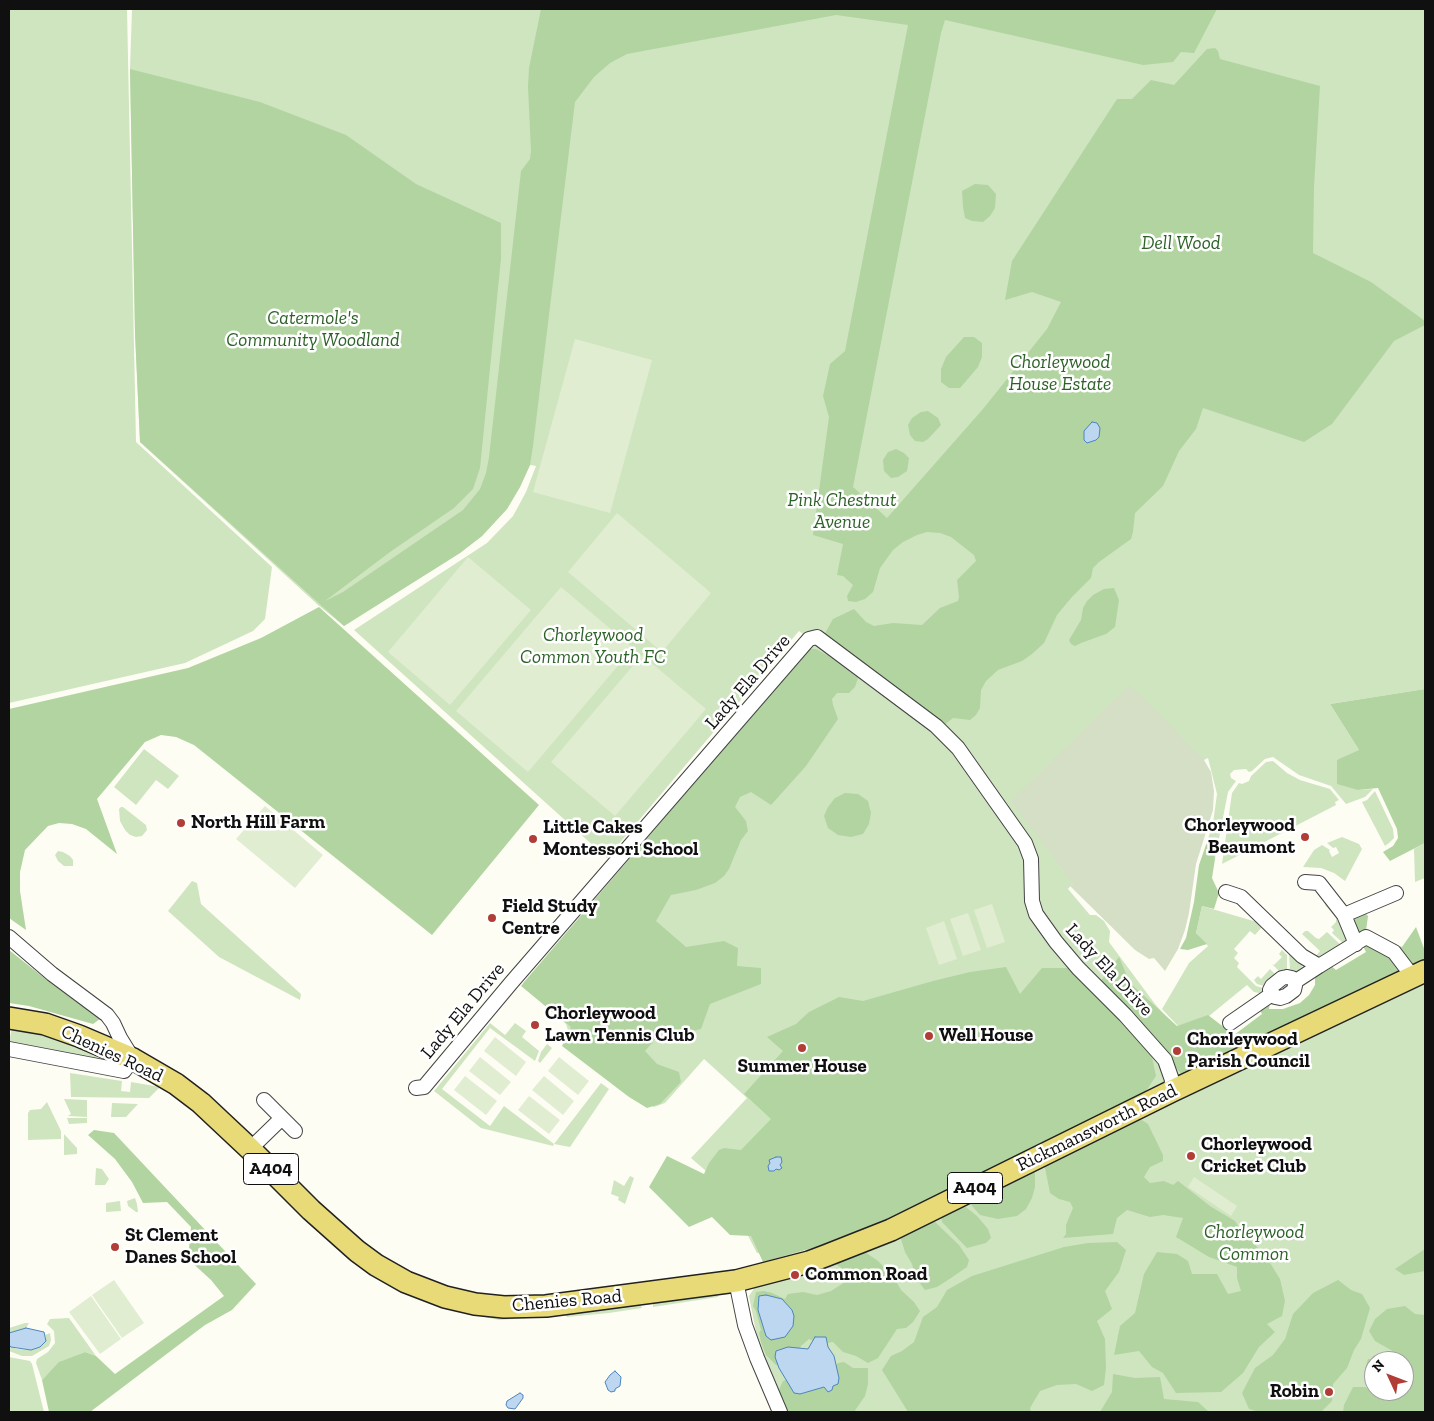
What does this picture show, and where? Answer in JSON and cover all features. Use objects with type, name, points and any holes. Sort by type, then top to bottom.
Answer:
[{"type":"main road","name":"Rickmansworth Road","points":[[736,1281],[809,1262],[891,1230],[1171,1091],[1419,974]]},
{"type":"main road","name":"Chenies Road","points":[[9,1018],[46,1024],[79,1036],[133,1060],[176,1084],[200,1103],[250,1149],[357,1252],[406,1282],[445,1297],[494,1306],[546,1306],[736,1281]]},
{"type":"street","name":"Lady Ela Drive","points":[[416,1088],[424,1087],[510,984],[809,639],[817,637],[936,726],[958,748],[1025,843],[1031,860],[1032,901],[1036,914],[1078,968],[1130,1020],[1165,1060],[1172,1080],[1171,1091]]},
{"type":"street","points":[[1306,882],[1319,883],[1344,915],[1356,944]]},
{"type":"street","points":[[1226,892],[1241,897],[1302,956],[1319,966]]},
{"type":"street","points":[[1344,915],[1396,894]]},
{"type":"street","points":[[9,937],[52,974],[107,1015],[114,1023],[120,1038],[133,1060],[124,1071],[9,1049]]},
{"type":"street","points":[[1230,1023],[1272,994],[1280,998],[1286,996],[1294,990],[1296,981],[1366,937],[1394,952],[1419,974]]},
{"type":"street","points":[[264,1100],[295,1131]]},
{"type":"street","points":[[250,1149],[282,1118]]},
{"type":"street","points":[[736,1281],[745,1324],[780,1412]]},
{"type":"green space","points":[[9,9],[127,9],[136,442],[272,567],[265,619],[253,631],[185,663],[9,703]]},
{"type":"green space","name":"Chorleywood House Estate","points":[[132,9],[1425,9],[1425,689],[1330,704],[1359,750],[1358,790],[1373,789],[1365,797],[1346,804],[1331,786],[1299,775],[1273,757],[1265,759],[1249,772],[1246,769],[1234,770],[1230,774],[1231,778],[1236,781],[1228,792],[1215,859],[1212,841],[1208,839],[1213,823],[1217,794],[1208,758],[1179,772],[1119,828],[1068,889],[1090,915],[1096,915],[1104,921],[1110,931],[1109,942],[1155,1004],[1173,1024],[1163,1043],[1175,1067],[1182,1075],[766,1254],[757,1253],[745,1230],[706,1171],[691,1158],[747,1098],[704,1059],[665,1103],[654,1107],[633,1095],[572,1037],[566,1024],[523,987],[523,983],[814,643],[799,631],[607,858],[354,630],[487,543],[513,516],[526,492],[536,466],[530,465],[507,509],[482,536],[460,553],[344,626],[318,605],[140,442],[135,333],[130,69]]},
{"type":"green space","points":[[541,9],[1217,9],[1194,53],[1181,52],[1173,62],[1143,65],[945,20],[853,487],[887,518],[983,409],[1047,329],[1061,302],[1032,292],[1005,300],[1012,261],[1117,99],[1132,99],[1151,80],[1174,85],[1207,49],[1215,48],[1220,59],[1320,86],[1314,187],[1313,253],[1371,282],[1425,321],[1425,325],[1394,341],[1332,424],[1304,442],[1203,408],[1196,429],[1179,451],[1163,486],[1135,513],[1131,539],[1093,568],[1091,578],[1057,615],[1044,643],[1022,661],[998,670],[986,681],[981,690],[980,708],[976,715],[970,720],[953,718],[943,726],[824,635],[833,619],[854,609],[866,622],[874,626],[893,623],[922,625],[940,608],[958,601],[957,580],[976,561],[974,555],[951,537],[940,533],[927,532],[917,535],[893,550],[880,568],[873,592],[865,599],[856,602],[848,601],[847,596],[853,585],[843,576],[837,575],[843,544],[813,535],[829,417],[823,396],[830,364],[845,351],[908,25],[836,15],[627,54],[610,63],[594,77],[575,102],[533,446],[530,465],[520,487],[507,509],[482,536],[460,553],[344,626],[140,442],[135,333],[130,69],[260,102],[346,135],[416,184],[501,223],[501,259],[480,468],[473,489],[454,508],[390,552],[325,601],[343,592],[463,510],[480,489],[486,473],[521,171],[530,159],[531,151],[529,68]]},
{"type":"green space","points":[[975,184],[988,185],[996,194],[995,208],[983,222],[965,218],[962,191]]},
{"type":"green space","points":[[964,337],[974,337],[982,343],[982,357],[978,367],[960,388],[949,388],[941,382],[941,369],[946,357]]},
{"type":"green space","points":[[575,339],[652,360],[610,513],[533,492]]},
{"type":"green space","points":[[928,411],[938,418],[941,425],[928,439],[923,442],[915,441],[910,435],[908,425],[912,418],[921,412]]},
{"type":"green space","points":[[896,449],[909,458],[907,471],[898,477],[891,478],[884,471],[883,460],[888,452]]},
{"type":"green space","points":[[617,513],[711,593],[662,652],[568,572]]},
{"type":"green space","points":[[468,557],[531,610],[450,705],[388,652]]},
{"type":"green space","name":"Chorleywood Common Youth FC","points":[[561,587],[633,648],[528,772],[456,711]]},
{"type":"green space","points":[[1114,588],[1119,600],[1115,627],[1106,634],[1075,646],[1071,644],[1069,640],[1081,620],[1083,608],[1087,601],[1104,589]]},
{"type":"green space","points":[[319,607],[539,805],[432,935],[194,745],[176,737],[161,735],[145,742],[97,799],[117,854],[86,829],[72,824],[59,823],[48,826],[25,850],[20,872],[20,891],[26,930],[9,918],[9,709],[188,668],[261,638]]},
{"type":"green space","points":[[809,649],[816,649],[829,656],[858,678],[855,687],[849,693],[837,693],[832,699],[838,719],[806,766],[771,805],[751,792],[740,797],[735,807],[746,821],[748,831],[741,840],[729,869],[715,883],[696,890],[671,895],[656,921],[686,947],[724,941],[738,948],[737,966],[761,968],[761,984],[710,1004],[701,1029],[676,1035],[661,1033],[645,1051],[657,1064],[679,1072],[681,1082],[660,1104],[647,1108],[629,1097],[562,1046],[571,1027],[521,986]]},
{"type":"green space","points":[[642,655],[706,709],[615,816],[551,762]]},
{"type":"green space","points":[[1130,685],[1204,760],[1211,772],[1214,791],[1213,810],[1196,864],[1185,930],[1178,949],[1165,971],[1154,958],[1149,959],[1135,950],[1070,886],[1073,883],[1011,801]]},
{"type":"green space","points":[[1425,689],[1425,843],[1390,861],[1383,852],[1393,846],[1398,838],[1397,829],[1378,788],[1358,790],[1337,784],[1337,760],[1359,750],[1330,704]]},
{"type":"green space","points":[[144,749],[179,776],[168,789],[156,780],[136,805],[114,787]]},
{"type":"green space","points":[[1273,761],[1287,773],[1300,780],[1330,789],[1339,800],[1335,802],[1336,805],[1222,864],[1232,793],[1239,783],[1242,784],[1249,781],[1251,776],[1266,762]]},
{"type":"green space","points":[[1375,791],[1393,829],[1394,838],[1385,846],[1362,802],[1367,800]]},
{"type":"green space","points":[[845,793],[858,794],[868,801],[871,813],[869,824],[863,834],[851,837],[838,835],[828,828],[824,816],[828,807],[835,798]]},
{"type":"green space","points":[[265,806],[323,855],[295,888],[236,839]]},
{"type":"green space","points":[[121,807],[146,825],[147,830],[142,836],[130,835],[125,830],[120,821],[119,809]]},
{"type":"green space","points":[[1342,837],[1359,844],[1362,849],[1345,881],[1334,873],[1321,868],[1303,867],[1314,850],[1322,845],[1330,850],[1332,857],[1339,853],[1336,847],[1333,848],[1327,843]]},
{"type":"green space","points":[[1208,839],[1212,840],[1215,859],[1212,878],[1219,893],[1214,909],[1202,906],[1196,933],[1207,944],[1188,950],[1180,949],[1186,938],[1194,902],[1199,865]]},
{"type":"green space","points":[[1425,843],[1425,878],[1415,882],[1414,849]]},
{"type":"green space","points":[[58,851],[70,856],[73,860],[73,866],[64,866],[58,861],[55,855]]},
{"type":"green space","points":[[192,881],[197,883],[201,904],[301,994],[300,1000],[219,957],[168,911]]},
{"type":"green space","points":[[1327,903],[1347,936],[1344,944],[1332,933],[1334,930],[1331,927],[1336,922],[1336,918],[1325,905]]},
{"type":"green space","points":[[992,904],[1005,942],[987,948],[974,910]]},
{"type":"green space","points":[[1202,906],[1257,922],[1262,927],[1255,935],[1250,931],[1234,949],[1238,953],[1234,958],[1239,963],[1237,967],[1256,986],[1266,989],[1264,994],[1254,992],[1247,985],[1209,1016],[1178,1026],[1162,1009],[1189,963],[1208,946],[1196,933]]},
{"type":"green space","points":[[1364,912],[1368,916],[1366,931],[1402,947],[1416,927],[1425,951],[1425,964],[1182,1075],[1100,982],[1119,957],[1130,983],[1177,1026],[1208,1015],[1234,1035],[1262,1014],[1259,1008],[1270,1002],[1269,1009],[1283,1009],[1300,1003],[1309,995],[1315,985],[1315,974],[1330,965],[1336,970],[1366,952],[1349,919]]},
{"type":"green space","points":[[968,913],[981,950],[963,956],[950,919]]},
{"type":"green space","points":[[944,921],[957,959],[939,965],[926,928]]},
{"type":"green space","points":[[1305,931],[1319,939],[1327,932],[1342,946],[1319,959],[1315,957],[1320,951],[1302,934]]},
{"type":"green space","points":[[9,950],[100,1019],[93,1024],[29,1006],[9,1003]]},
{"type":"green space","points":[[1282,950],[1287,955],[1287,970],[1279,971],[1272,964],[1274,965],[1282,957],[1279,954]]},
{"type":"green space","points":[[1289,952],[1304,965],[1297,971],[1290,970]]},
{"type":"green space","points":[[1006,967],[1020,994],[1042,968],[1074,968],[1143,1038],[1152,1057],[1156,1076],[1144,1094],[887,1221],[823,1245],[763,1262],[751,1236],[730,1235],[712,1217],[689,1227],[649,1187],[667,1156],[704,1174],[709,1163],[719,1150],[724,1148],[741,1150],[771,1119],[744,1094],[783,1051],[767,1037],[796,1024],[809,1012],[839,997],[863,1001],[970,972]]},
{"type":"green space","points":[[1270,969],[1275,974],[1264,986],[1257,984],[1254,980],[1258,976],[1261,979]]},
{"type":"green space","name":"Chorleywood Common","points":[[1425,979],[1425,1412],[788,1412],[773,1382],[757,1337],[749,1296],[755,1287]]},
{"type":"green space","points":[[490,1023],[505,1035],[515,1023],[526,1031],[522,1037],[539,1051],[535,1061],[490,1028],[442,1089],[490,1126],[504,1106],[554,1144],[553,1146],[481,1128],[434,1091]]},
{"type":"green space","points":[[12,1027],[52,1036],[108,1059],[102,1060],[9,1043]]},
{"type":"green space","points":[[495,1037],[526,1062],[516,1076],[484,1051]]},
{"type":"green space","points":[[547,1044],[552,1048],[540,1063],[538,1061],[541,1052]]},
{"type":"green space","points":[[480,1057],[511,1082],[500,1095],[469,1071]]},
{"type":"green space","points":[[559,1057],[589,1081],[578,1095],[548,1071]]},
{"type":"green space","points":[[70,1073],[122,1081],[121,1091],[130,1092],[131,1082],[160,1087],[149,1098],[71,1097]]},
{"type":"green space","points":[[465,1076],[497,1101],[486,1115],[454,1090]]},
{"type":"green space","points":[[544,1076],[574,1101],[563,1115],[532,1090]]},
{"type":"green space","points":[[601,1083],[609,1089],[570,1147],[554,1144]]},
{"type":"green space","points":[[529,1096],[560,1120],[549,1134],[518,1110]]},
{"type":"green space","points":[[64,1099],[87,1100],[87,1117],[68,1116],[71,1114]]},
{"type":"green space","points":[[47,1102],[61,1131],[61,1139],[28,1140],[28,1113],[30,1110],[41,1109]]},
{"type":"green space","points":[[112,1103],[138,1104],[126,1117],[111,1117]]},
{"type":"green space","points":[[1137,1117],[1148,1124],[1163,1155],[1163,1161],[1150,1167],[1144,1177],[1150,1183],[1164,1181],[1173,1185],[1178,1181],[1210,1206],[1235,1221],[1246,1238],[1248,1237],[1267,1258],[1280,1279],[1285,1301],[1282,1316],[1267,1324],[1275,1332],[1259,1347],[1243,1373],[1221,1392],[1176,1393],[1163,1373],[1152,1367],[1139,1351],[1114,1355],[1120,1326],[1135,1313],[1144,1274],[1157,1252],[1177,1254],[1188,1261],[1192,1274],[1217,1274],[1228,1294],[1241,1291],[1237,1278],[1237,1267],[1209,1257],[1176,1237],[1183,1218],[1163,1215],[1150,1217],[1127,1210],[1117,1218],[1113,1234],[1063,1238],[1066,1234],[1066,1225],[1073,1208],[1070,1202],[1059,1199],[1050,1193],[1044,1163]]},
{"type":"green space","points":[[67,1118],[87,1118],[87,1123],[69,1124]]},
{"type":"green space","points":[[94,1130],[114,1133],[256,1284],[232,1310],[205,1325],[90,1412],[49,1412],[42,1380],[59,1362],[85,1352],[96,1356],[115,1374],[224,1296],[211,1280],[188,1259],[191,1227],[167,1202],[143,1203],[132,1182],[115,1159],[88,1135]]},
{"type":"green space","points":[[64,1134],[77,1148],[77,1154],[64,1155]]},
{"type":"green space","points":[[96,1168],[102,1169],[109,1179],[105,1185],[95,1185]]},
{"type":"green space","points":[[1035,1170],[1035,1187],[1032,1198],[1026,1209],[1017,1216],[998,1219],[980,1215],[968,1201]]},
{"type":"green space","points":[[630,1176],[634,1178],[625,1204],[618,1200],[619,1197],[611,1194],[614,1180],[624,1186]]},
{"type":"green space","points":[[1194,1177],[1237,1206],[1231,1216],[1188,1187]]},
{"type":"green space","points":[[135,1198],[138,1212],[128,1206],[127,1201]]},
{"type":"green space","points":[[957,1200],[977,1216],[988,1229],[991,1238],[986,1243],[967,1248],[942,1222],[941,1215]]},
{"type":"green space","points":[[120,1201],[121,1211],[106,1212],[106,1203]]},
{"type":"green space","points":[[919,1220],[935,1222],[959,1245],[969,1260],[967,1267],[951,1278],[937,1287],[925,1290],[916,1278],[901,1239],[904,1227]]},
{"type":"green space","points":[[1117,1242],[1126,1250],[1119,1272],[1105,1291],[1112,1309],[1097,1321],[1105,1339],[1106,1368],[1104,1385],[1092,1391],[1076,1384],[1057,1385],[1040,1391],[1030,1408],[1031,1412],[908,1412],[882,1370],[891,1356],[914,1342],[923,1317],[937,1307],[947,1290],[972,1276],[1064,1247],[1088,1243]]},
{"type":"green space","points":[[1425,1249],[1425,1271],[1404,1275],[1395,1269]]},
{"type":"green space","points":[[865,1252],[878,1261],[893,1276],[901,1290],[914,1302],[920,1311],[913,1322],[906,1328],[897,1329],[878,1358],[868,1363],[856,1356],[843,1352],[833,1342],[820,1344],[809,1339],[801,1346],[795,1360],[789,1366],[776,1365],[766,1355],[761,1342],[759,1333],[761,1330],[753,1306],[756,1292],[764,1291],[785,1299],[788,1294],[803,1292],[817,1295],[831,1291],[842,1284],[847,1272],[837,1265],[836,1262]]},
{"type":"green space","points":[[114,1280],[144,1323],[122,1338],[92,1295]]},
{"type":"green space","points":[[1338,1280],[1351,1290],[1362,1294],[1370,1308],[1361,1339],[1354,1350],[1347,1368],[1333,1384],[1332,1401],[1321,1412],[1259,1412],[1249,1409],[1242,1393],[1255,1368],[1273,1355],[1285,1339],[1293,1314],[1313,1293]]},
{"type":"green space","points":[[717,1290],[718,1297],[653,1307],[653,1301]]},
{"type":"green space","points":[[91,1296],[121,1339],[100,1354],[69,1312]]},
{"type":"green space","points":[[640,1304],[642,1308],[609,1313],[567,1317],[565,1314]]},
{"type":"green space","points":[[1405,1306],[1415,1314],[1425,1315],[1425,1412],[1343,1412],[1344,1405],[1353,1387],[1364,1387],[1364,1401],[1414,1401],[1414,1351],[1392,1351],[1375,1341],[1369,1331],[1375,1319],[1387,1309]]},
{"type":"green space","points":[[470,1309],[544,1317],[499,1320],[465,1313]]},
{"type":"green space","points":[[69,1318],[96,1356],[85,1352],[60,1362],[42,1380],[36,1363],[37,1359],[48,1352],[55,1343],[54,1331],[47,1324],[50,1319]]},
{"type":"green space","points":[[29,1323],[26,1328],[9,1333],[9,1328]]},
{"type":"green space","points":[[50,1333],[51,1340],[49,1346],[32,1356],[22,1356],[9,1351],[9,1345],[17,1349],[31,1350],[40,1347],[46,1337],[45,1335]]},
{"type":"green space","points":[[9,1357],[30,1361],[32,1364],[44,1412],[9,1412]]},
{"type":"green space","points":[[844,1362],[853,1368],[868,1368],[868,1384],[865,1396],[854,1412],[786,1412],[777,1394],[783,1381],[794,1376],[828,1372],[838,1363]]},
{"type":"green space","points":[[1113,1374],[1135,1378],[1160,1377],[1164,1399],[1198,1402],[1209,1412],[1100,1412],[1112,1392]]},
{"type":"water","points":[[1092,422],[1097,423],[1100,428],[1099,437],[1087,443],[1084,440],[1084,431]]},
{"type":"water","points":[[781,1157],[782,1162],[780,1165],[782,1168],[769,1171],[769,1160]]},
{"type":"water","points":[[766,1295],[782,1299],[792,1310],[794,1316],[793,1326],[785,1337],[771,1340],[766,1336],[758,1310],[759,1296]]},
{"type":"water","points":[[26,1328],[44,1332],[46,1341],[40,1347],[31,1350],[11,1347],[9,1345],[9,1333]]},
{"type":"water","points":[[815,1337],[826,1337],[828,1347],[834,1356],[839,1378],[838,1384],[833,1386],[832,1390],[828,1392],[824,1387],[800,1394],[794,1393],[779,1368],[775,1357],[776,1351],[788,1347],[808,1349]]},
{"type":"water","points":[[615,1371],[621,1377],[620,1386],[611,1392],[608,1390],[605,1382]]},
{"type":"water","points":[[520,1393],[523,1395],[523,1398],[515,1409],[508,1408],[506,1405],[507,1401]]},
{"type":"place","name":"North Hill Farm","points":[[181,823]]},
{"type":"place","name":"Chorleywood Beaumont","points":[[1305,837]]},
{"type":"place","name":"Little Cakes Montessori School","points":[[533,839]]},
{"type":"place","name":"Field Study Centre","points":[[492,918]]},
{"type":"place","name":"Chorleywood Lawn Tennis Club","points":[[535,1025]]},
{"type":"place","name":"Well House","points":[[929,1036]]},
{"type":"place","name":"Summer House","points":[[802,1048]]},
{"type":"place","name":"Chorleywood Parish Council","points":[[1177,1051]]},
{"type":"place","name":"Chorleywood Cricket Club","points":[[1191,1156]]},
{"type":"place","name":"St Clement Danes School","points":[[115,1247]]},
{"type":"place","name":"Common Road","points":[[795,1275]]},
{"type":"place","name":"Robin","points":[[1329,1392]]},
{"type":"park label","name":"Dell Wood","points":[[1181,244]]},
{"type":"park label","name":"Catermole's Community Woodland","points":[[313,330]]},
{"type":"park label","name":"Pink Chestnut Avenue","points":[[842,512]]}]
